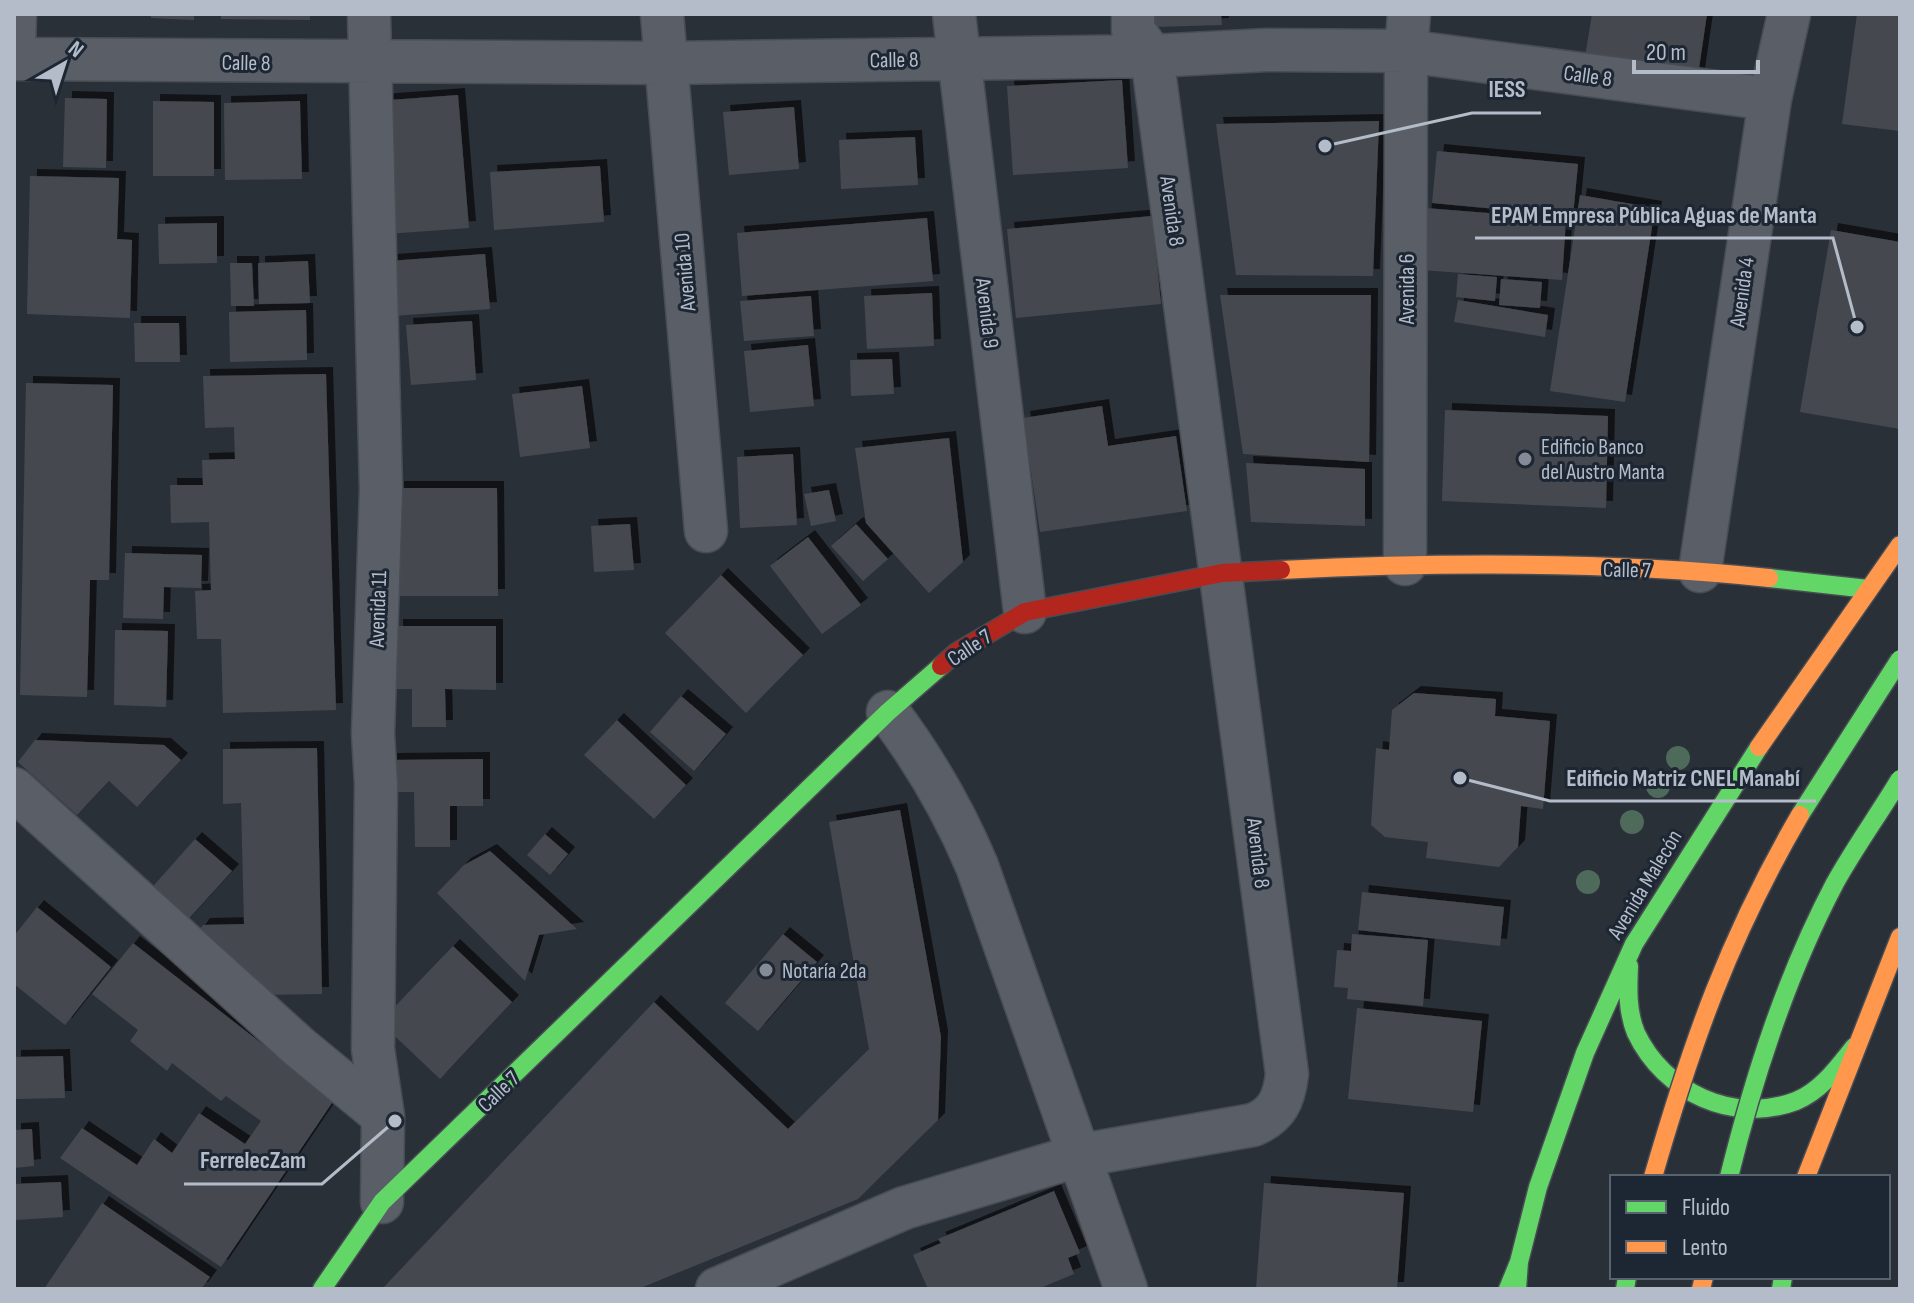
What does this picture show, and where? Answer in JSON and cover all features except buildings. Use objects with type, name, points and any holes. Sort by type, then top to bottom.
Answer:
[{"type":"main road","name":"Avenida Malecón","points":[[1517,1289],[1519,1262],[1538,1187],[1580,1068],[1634,944],[1768,733],[1900,545]]},
{"type":"main road","name":"Calle 7","points":[[322,1289],[382,1202],[888,712],[957,652],[1025,612],[1222,573],[1405,564],[1700,571],[1868,589]]},
{"type":"main road","points":[[1654,1175],[1678,1089],[1716,979],[1774,862],[1900,659]]},
{"type":"main road","points":[[1729,1175],[1743,1119],[1784,994],[1835,883],[1900,779]]},
{"type":"main road","points":[[1807,1175],[1854,1047],[1900,937]]},
{"type":"main road","points":[[1634,944],[1626,984],[1632,1024],[1650,1060],[1679,1088],[1715,1106],[1756,1110],[1795,1101],[1829,1079],[1854,1047]]},
{"type":"main road","points":[[1508,1289],[1519,1262]]},
{"type":"street","points":[[14,47],[15,14]]},
{"type":"street","name":"Avenida 11","points":[[369,14],[381,489],[373,734],[376,784],[373,1049],[383,1116],[382,1202]]},
{"type":"street","name":"Avenida 10","points":[[662,14],[706,531]]},
{"type":"street","name":"Avenida 9","points":[[954,14],[1025,612]]},
{"type":"street","name":"Avenida 8","points":[[717,1289],[904,1208],[1077,1156],[1253,1125],[1267,1119],[1285,1093],[1287,1074],[1152,56],[1133,30],[1133,14]]},
{"type":"street","name":"Avenida 4","points":[[1700,571],[1770,99],[1789,14]]},
{"type":"street","name":"Calle 8","points":[[14,59],[370,64],[1152,56],[1267,32],[1408,32],[1770,99]]},
{"type":"street","name":"Avenida 6","points":[[1405,564],[1408,32]]},
{"type":"street","points":[[888,712],[926,763],[954,811],[977,866],[1126,1289]]},
{"type":"street","points":[[14,789],[298,1046],[383,1116]]},
{"type":"traffic: fast","points":[[1769,578],[1868,589]]},
{"type":"traffic: fast","points":[[1800,815],[1900,659]]},
{"type":"traffic: fast","points":[[322,1289],[382,1202],[888,712],[941,666]]},
{"type":"traffic: fast","points":[[1517,1289],[1519,1262],[1538,1187],[1585,1053],[1634,944],[1759,747]]},
{"type":"traffic: fast","points":[[1730,1175],[1761,1064],[1801,954],[1835,883],[1900,779]]},
{"type":"traffic: fast","points":[[1629,966],[1628,992],[1633,1025],[1648,1054],[1682,1087],[1725,1106],[1748,1109],[1772,1107],[1805,1097],[1821,1085],[1854,1047]]},
{"type":"traffic: fast","points":[[1508,1289],[1519,1262]]},
{"type":"traffic: fast","points":[[1625,1289],[1627,1279]]},
{"type":"traffic: fast","points":[[1781,1289],[1783,1279]]},
{"type":"traffic: slow","points":[[1759,747],[1900,545]]},
{"type":"traffic: slow","points":[[1281,570],[1403,565],[1587,566],[1769,578]]},
{"type":"traffic: slow","points":[[1654,1175],[1714,991],[1753,904],[1800,815]]},
{"type":"traffic: slow","points":[[1807,1175],[1900,937]]},
{"type":"traffic: slow","points":[[1701,1289],[1704,1279]]},
{"type":"traffic: jam","points":[[941,666],[957,652],[1025,612],[1222,573],[1281,570]]},
{"type":"place","name":"IESS","points":[[1325,146]]},
{"type":"place","name":"EPAM Empresa Pública Aguas de Manta","points":[[1857,327]]},
{"type":"place","name":"Edificio Banco del Austro Manta","points":[[1525,459]]},
{"type":"place","name":"Edificio Matriz CNEL Manabí","points":[[1460,778]]},
{"type":"place","name":"Notaría 2da","points":[[766,970]]},
{"type":"place","name":"FerrelecZam","points":[[395,1121]]}]
